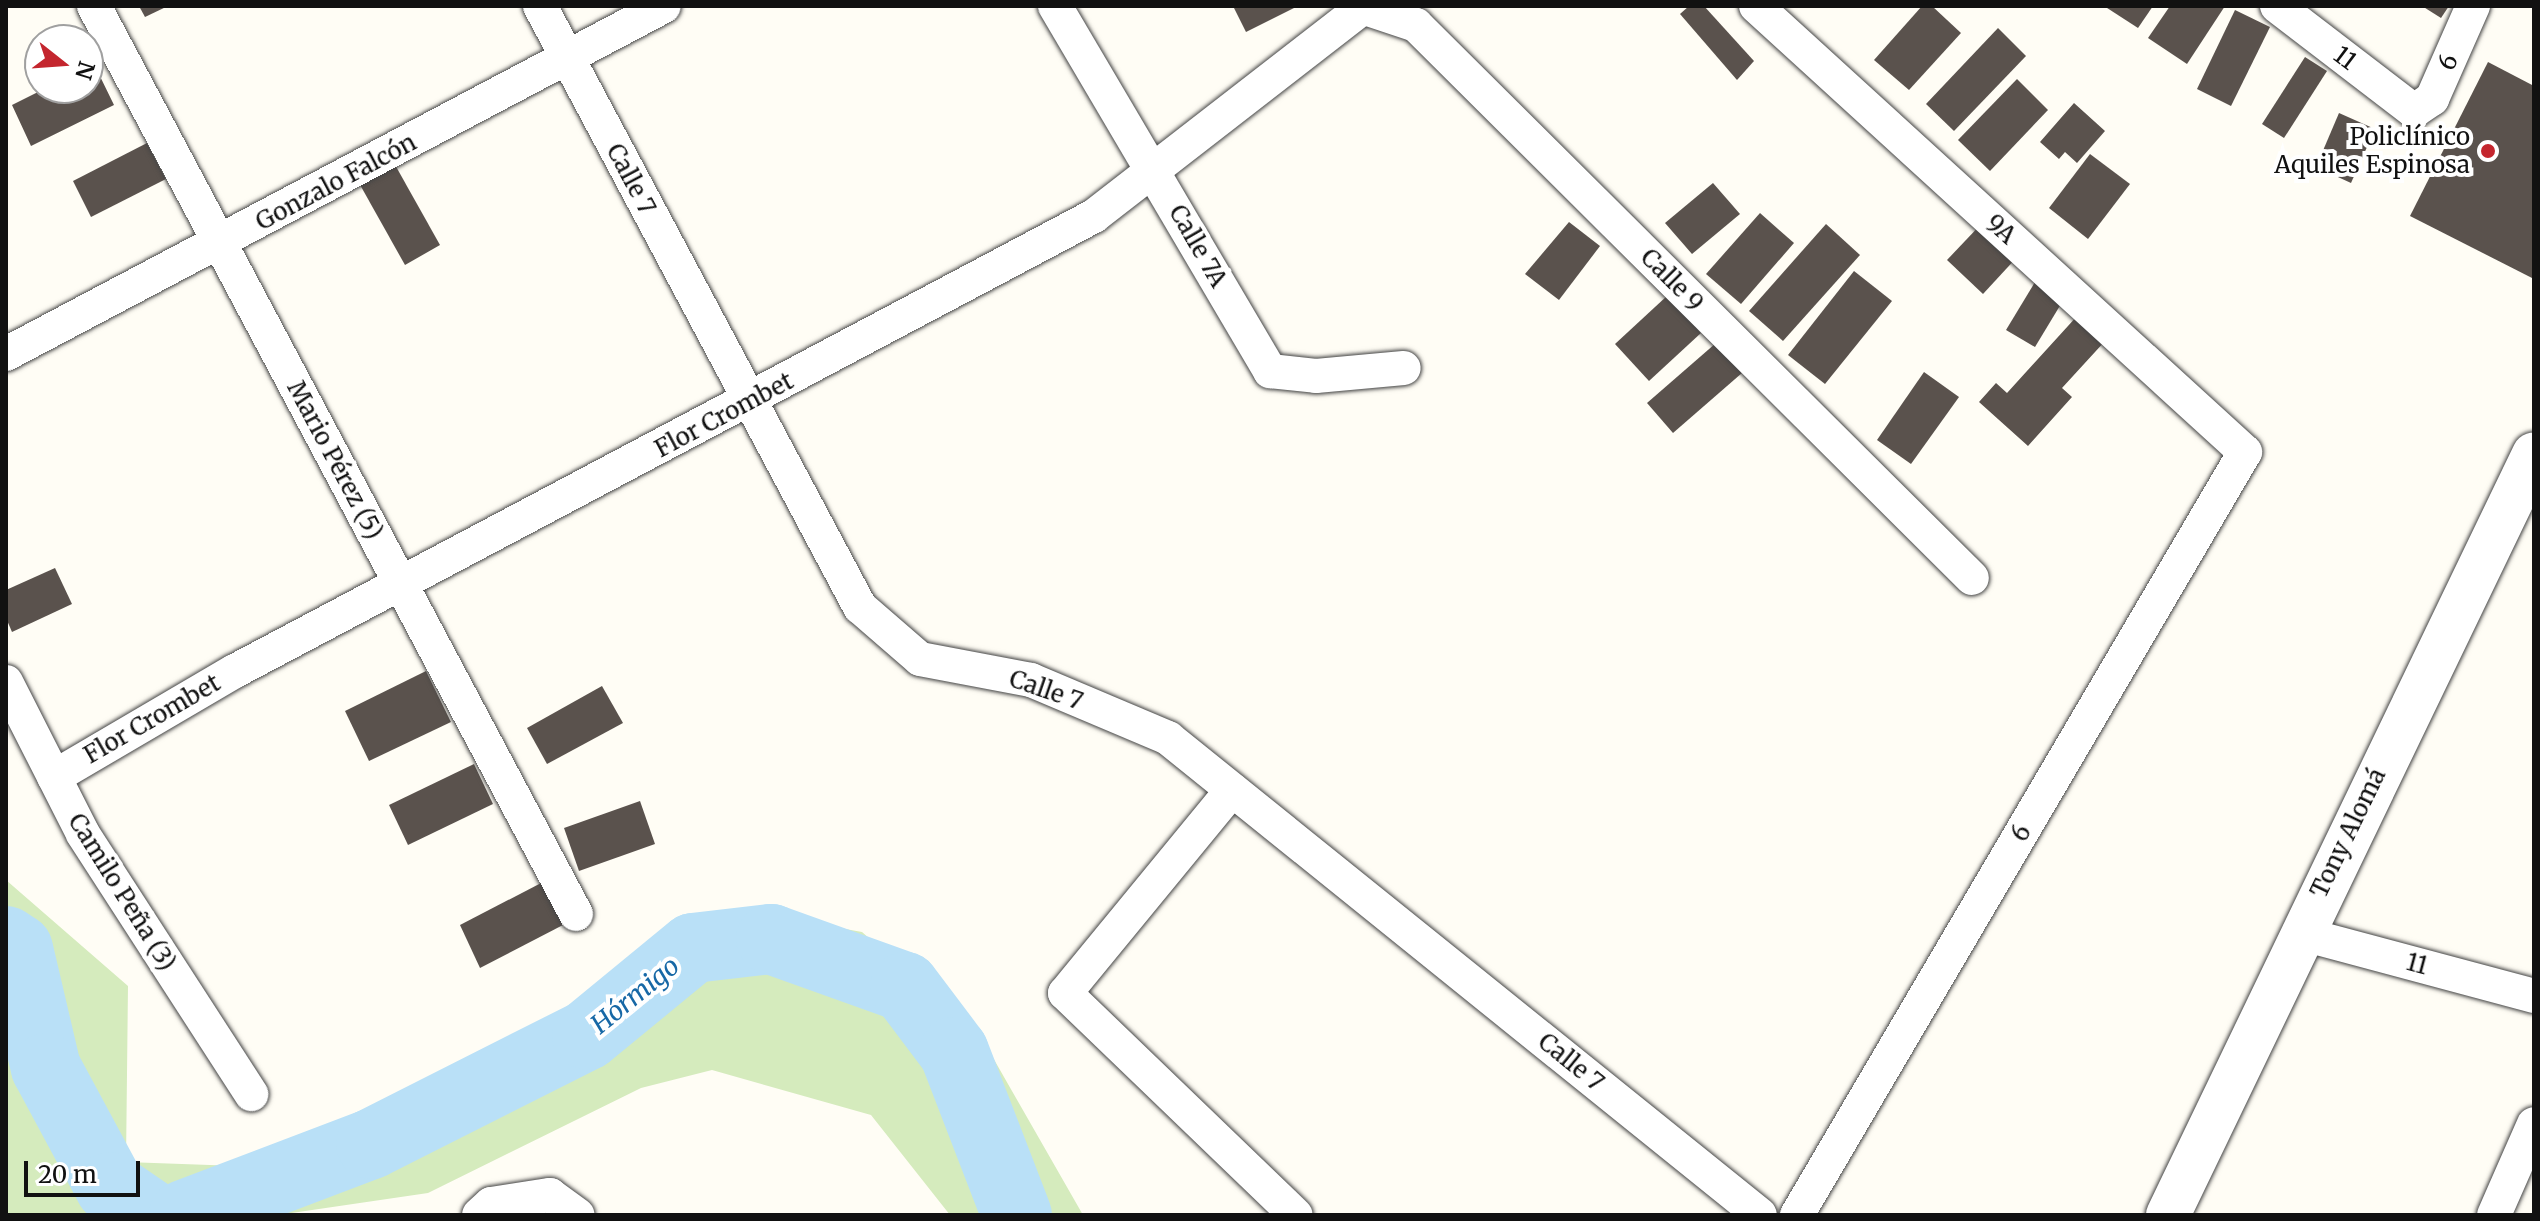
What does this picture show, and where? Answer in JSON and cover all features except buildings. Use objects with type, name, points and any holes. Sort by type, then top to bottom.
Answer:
[{"type":"street","name":"Mario Pérez (5)","points":[[94,6],[576,914]]},
{"type":"street","name":"Calle 7","points":[[540,6],[860,607],[920,659],[1045,686],[1168,738],[1760,1215]]},
{"type":"street","name":"Gonzalo Falcón","points":[[6,354],[220,245],[664,6]]},
{"type":"street","name":"Calle 7A","points":[[1055,6],[1270,371],[1316,376],[1404,368]]},
{"type":"street","name":"9A","points":[[1756,6],[2245,452]]},
{"type":"street","name":"11","points":[[2277,6],[2414,111]]},
{"type":"street","name":"6","points":[[2414,111],[2432,99],[2473,6]]},
{"type":"street","name":"Flor Crombet","points":[[54,777],[399,582],[750,402],[1094,216],[1362,7]]},
{"type":"street","name":"Calle 9","points":[[1362,7],[1416,25],[1972,578]]},
{"type":"street","name":"6","points":[[1797,1215],[2245,452]]},
{"type":"street","name":"Tony Alomá","points":[[2168,1215],[2299,933],[2534,454]]},
{"type":"street","name":"Camilo Peña (3)","points":[[6,682],[83,834],[251,1094]]},
{"type":"street","points":[[1232,790],[1065,993],[1296,1215]]},
{"type":"street","name":"11","points":[[2299,933],[2534,996]]},
{"type":"street","points":[[2494,1215],[2534,1124]]},
{"type":"street","points":[[479,1215],[491,1204],[550,1195],[578,1215]]},
{"type":"green space","points":[[6,880],[128,986],[126,1162],[238,1166],[537,1031],[684,936],[739,910],[862,932],[980,1035],[1083,1215],[950,1215],[871,1115],[712,1070],[641,1088],[428,1193],[278,1215],[6,1215]]},
{"type":"waterway","name":"Hórmigo","points":[[184,1215],[371,1144],[587,1035],[693,948],[771,939],[905,987],[954,1052],[1017,1215]]},
{"type":"waterway","name":"Hórmigo","points":[[6,941],[18,949],[46,1068],[110,1187],[151,1215]]},
{"type":"place","name":"Policlínico Aquiles Espinosa","points":[[2488,151]]}]
